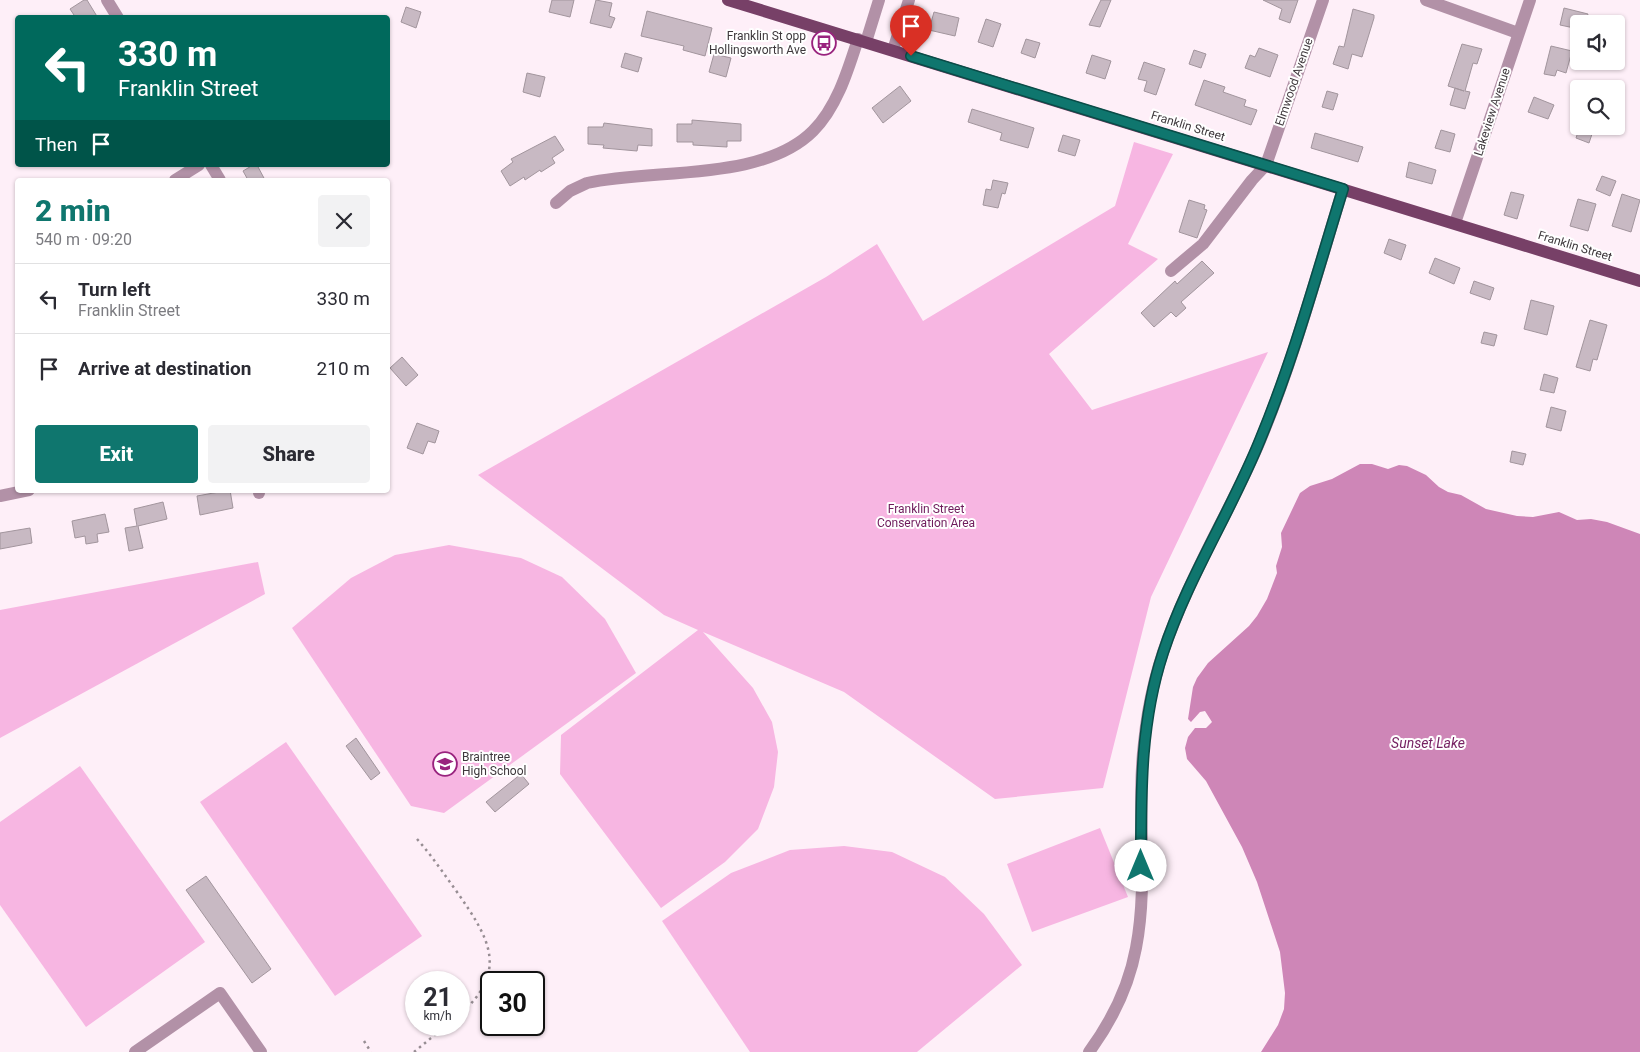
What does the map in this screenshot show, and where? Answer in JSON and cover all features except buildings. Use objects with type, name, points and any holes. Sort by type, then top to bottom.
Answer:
[{"type":"main road","name":"Franklin Street","points":[[728,0],[1640,281]]},
{"type":"street","points":[[107,0],[116,15]]},
{"type":"street","points":[[556,203],[570,191],[587,183],[728,167],[762,159],[790,147],[814,130],[827,112],[846,75],[879,0]]},
{"type":"street","points":[[893,50],[909,0]]},
{"type":"street","name":"Elmwood Avenue","points":[[1266,165],[1323,0]]},
{"type":"street","points":[[1426,0],[1518,33]]},
{"type":"street","name":"Lakeview Avenue","points":[[1455,223],[1530,0]]},
{"type":"street","points":[[1171,271],[1203,244],[1240,194],[1266,165]]},
{"type":"street","points":[[178,178],[196,167]]},
{"type":"street","points":[[212,167],[219,178]]},
{"type":"street","points":[[1089,1052],[1103,1032],[1118,1003],[1136,951],[1141,903],[1143,745],[1149,708],[1162,654],[1181,605],[1237,492],[1271,412],[1293,349],[1343,189]]},
{"type":"street","points":[[0,496],[15,493]]},
{"type":"street","points":[[135,1052],[220,993],[261,1052]]},
{"type":"path","points":[[418,839],[476,919],[489,947],[488,973],[484,987],[470,1005]]},
{"type":"path","points":[[414,1052],[433,1036]]},
{"type":"path","points":[[364,1041],[371,1052]]},
{"type":"green space","name":"Franklin Street Conservation Area","points":[[1134,142],[1173,154],[1128,244],[1158,259],[1049,354],[1092,410],[1268,352],[1151,597],[1103,788],[995,799],[844,692],[703,632],[753,688],[772,722],[778,752],[774,787],[758,829],[725,862],[661,908],[560,774],[561,735],[698,630],[664,615],[478,475],[826,277],[877,244],[923,321],[1115,206]]},
{"type":"green space","points":[[449,545],[521,558],[562,577],[605,619],[636,673],[444,813],[411,806],[292,628],[351,578],[395,555]]},
{"type":"green space","points":[[258,562],[265,594],[0,738],[0,610]]},
{"type":"green space","points":[[286,742],[422,936],[335,996],[200,802]]},
{"type":"green space","points":[[80,766],[205,942],[86,1027],[0,905],[0,822]]},
{"type":"green space","points":[[1100,828],[1128,897],[1032,932],[1007,864]]},
{"type":"green space","points":[[844,846],[892,852],[945,877],[984,914],[1022,965],[917,1052],[750,1052],[662,921],[731,873],[790,850]]},
{"type":"water","name":"Sunset Lake","points":[[1360,464],[1372,464],[1388,469],[1399,465],[1407,466],[1426,475],[1439,487],[1448,492],[1461,495],[1486,509],[1517,516],[1533,517],[1559,512],[1577,520],[1591,519],[1607,522],[1640,534],[1640,1052],[1261,1052],[1278,1025],[1284,1009],[1285,993],[1280,952],[1257,882],[1242,847],[1206,781],[1187,759],[1185,748],[1188,737],[1195,728],[1206,728],[1212,722],[1205,711],[1200,712],[1191,722],[1188,719],[1193,687],[1208,663],[1249,626],[1267,599],[1277,573],[1276,566],[1282,547],[1281,533],[1300,493],[1310,486],[1332,479]]},
{"type":"place","name":"Franklin St opp Hollingsworth Ave","points":[[824,43]]},
{"type":"place","name":"Braintree High School","points":[[445,764]]},
{"type":"route","points":[[911,56],[1343,189],[1293,349],[1271,412],[1237,492],[1181,605],[1162,654],[1147,716],[1143,745],[1141,866]]}]
